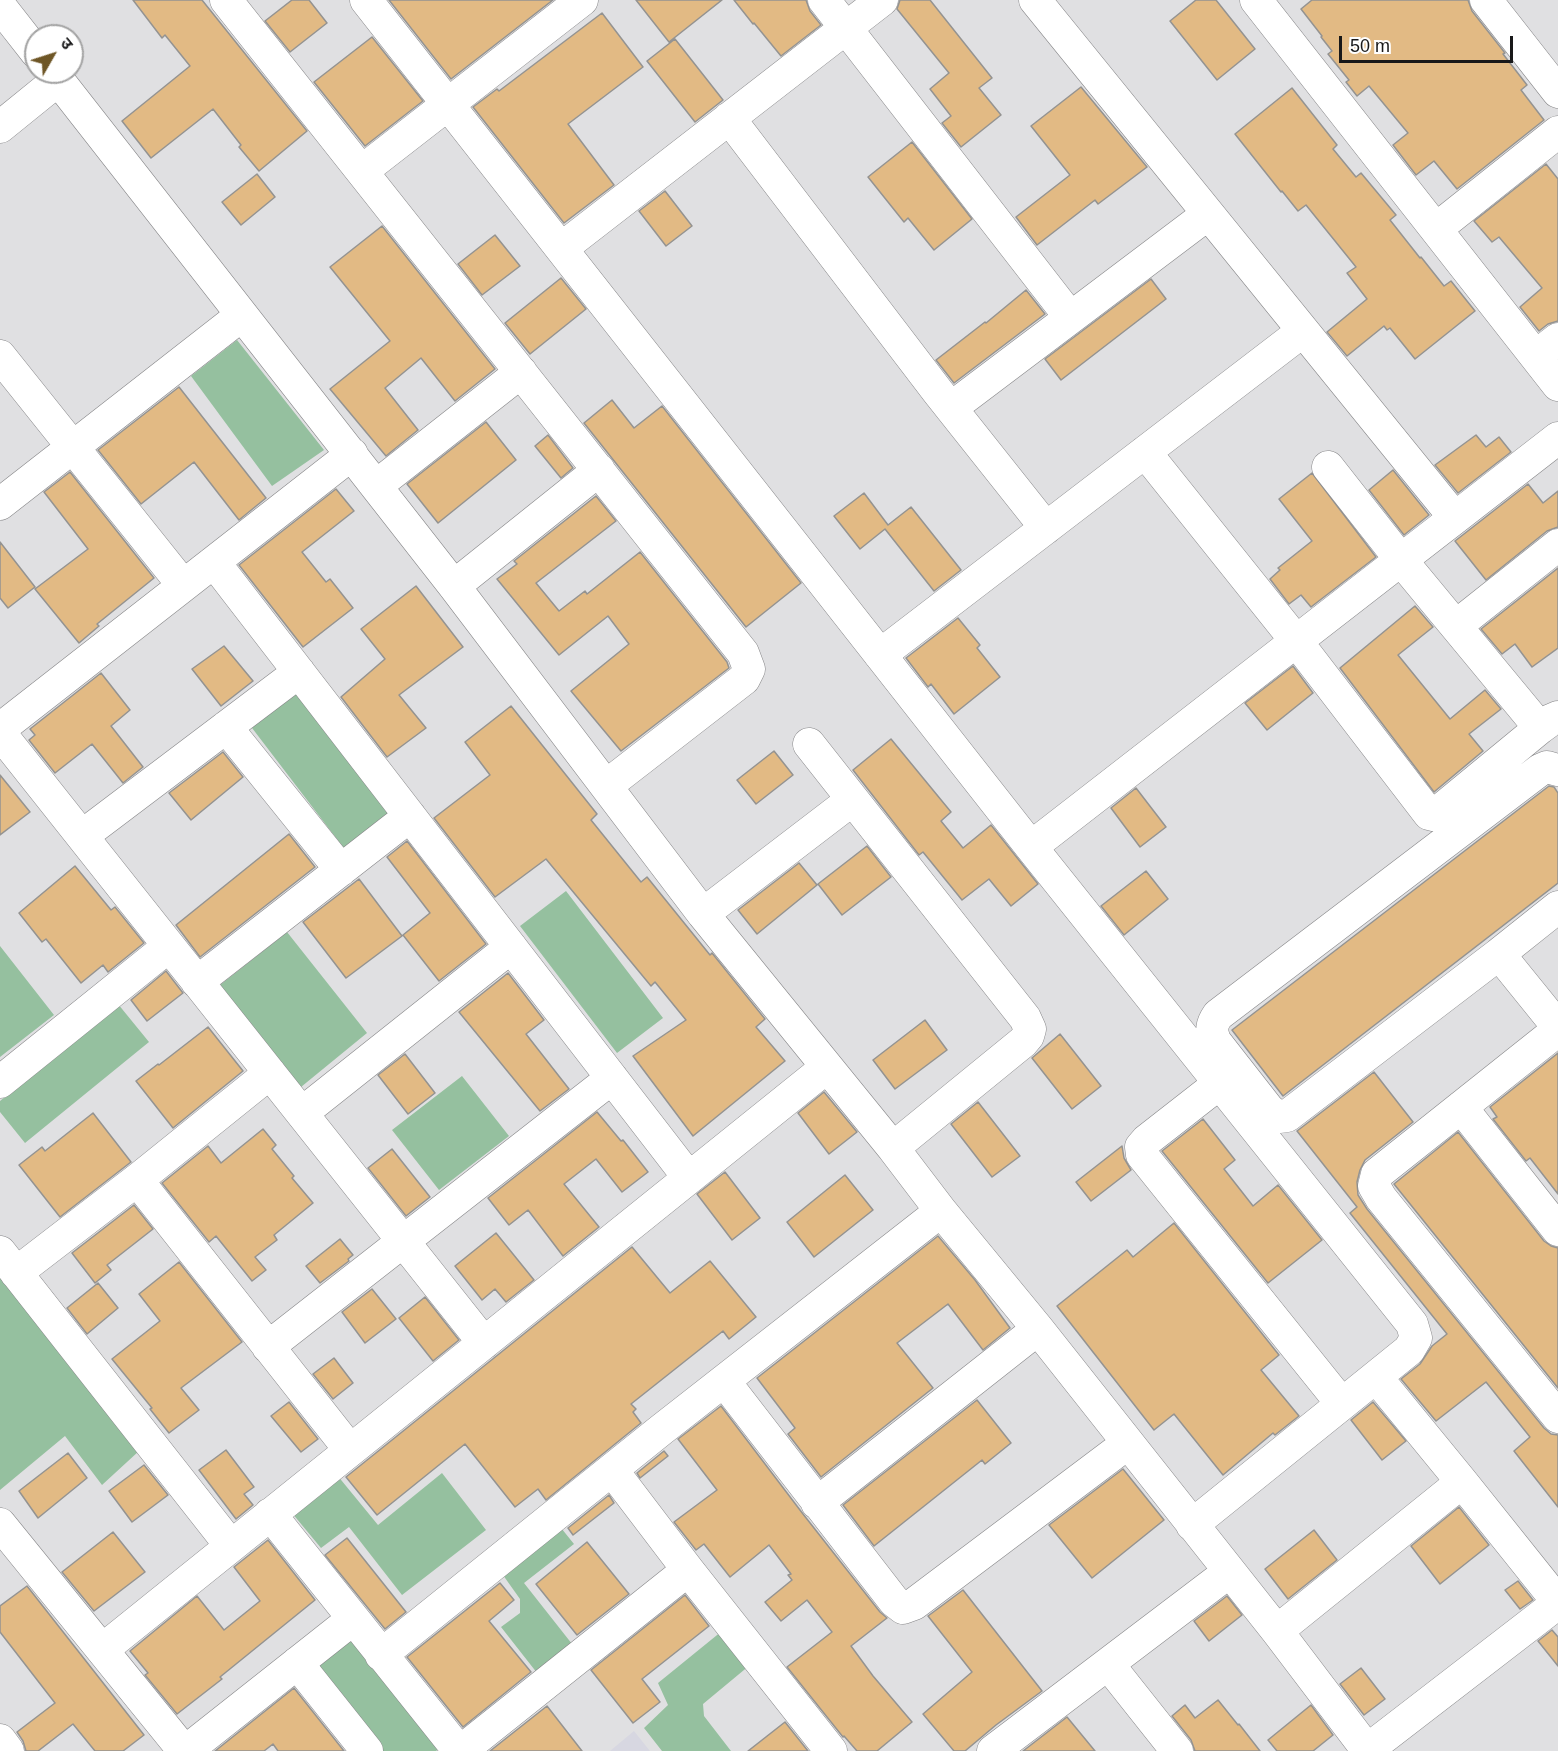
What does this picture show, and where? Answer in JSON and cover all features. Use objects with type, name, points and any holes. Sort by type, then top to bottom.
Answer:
[{"type":"street","points":[[226,0],[743,653],[749,669],[744,679],[606,786]]},
{"type":"street","points":[[366,0],[1031,847],[1412,1324],[1416,1338],[1409,1350],[1192,1525]]},
{"type":"street","points":[[362,171],[582,0]]},
{"type":"street","points":[[824,0],[1070,317]]},
{"type":"street","points":[[562,248],[882,0]]},
{"type":"street","points":[[1035,0],[1455,518]]},
{"type":"street","points":[[1256,0],[1436,229],[1547,347],[1558,385]]},
{"type":"street","points":[[1486,0],[1558,92]]},
{"type":"street","points":[[0,6],[24,37]]},
{"type":"street","points":[[0,128],[47,84]]},
{"type":"street","points":[[61,84],[352,454],[703,914],[893,1148],[940,1211],[1038,1329],[1276,1631],[1367,1751],[1558,1602],[1376,1377]]},
{"type":"street","points":[[729,118],[1046,528]]},
{"type":"street","points":[[1436,229],[1558,132]]},
{"type":"street","points":[[951,408],[1208,214]]},
{"type":"street","points":[[0,504],[242,315]]},
{"type":"street","points":[[880,655],[1303,331]]},
{"type":"street","points":[[0,356],[183,585]]},
{"type":"street","points":[[376,486],[521,372]]},
{"type":"street","points":[[1031,847],[1558,438]]},
{"type":"street","points":[[1145,452],[1297,642],[1429,814],[1433,815],[1549,723],[1455,626],[1328,467]]},
{"type":"street","points":[[352,454],[183,585],[3,742],[82,836],[484,1343]]},
{"type":"street","points":[[454,586],[599,470]]},
{"type":"street","points":[[1455,626],[1558,545]]},
{"type":"street","points":[[214,562],[689,1178]]},
{"type":"street","points":[[82,836],[299,672]]},
{"type":"street","points":[[226,727],[341,870]]},
{"type":"street","points":[[809,744],[1025,1018],[1030,1029],[1023,1042],[893,1148]]},
{"type":"street","points":[[1558,770],[1547,767],[1540,770],[1218,1015],[1212,1023],[1211,1032],[1215,1041],[1269,1110],[1279,1117],[1287,1116],[1558,907]]},
{"type":"street","points":[[703,914],[852,800]]},
{"type":"street","points":[[197,982],[410,816]]},
{"type":"street","points":[[0,1082],[169,946]]},
{"type":"street","points":[[302,1113],[511,947]]},
{"type":"street","points":[[1499,954],[1558,1028],[1377,1174],[1374,1186],[1381,1198],[1558,1417]]},
{"type":"street","points":[[102,1650],[827,1067]]},
{"type":"street","points":[[231,1546],[8,1262],[137,1180],[270,1073]]},
{"type":"street","points":[[268,1347],[612,1078]]},
{"type":"street","points":[[1220,1083],[1147,1140],[1141,1147],[1142,1155],[1342,1404]]},
{"type":"street","points":[[1461,1107],[1558,1230]]},
{"type":"street","points":[[137,1180],[350,1450]]},
{"type":"street","points":[[381,1655],[940,1211]]},
{"type":"street","points":[[817,1503],[1038,1329]]},
{"type":"street","points":[[724,1381],[894,1601],[903,1608],[914,1604],[1128,1443]]},
{"type":"street","points":[[612,1470],[831,1751]]},
{"type":"street","points":[[1276,1631],[1462,1482]]},
{"type":"street","points":[[270,1514],[460,1751],[688,1570]]},
{"type":"street","points":[[0,1524],[185,1751],[353,1620]]},
{"type":"street","points":[[993,1751],[1229,1572]]},
{"type":"street","points":[[297,1663],[367,1751]]},
{"type":"street","points":[[1108,1664],[1177,1751]]},
{"type":"street","points":[[0,1740],[8,1751]]},
{"type":"shaded area","points":[[634,1731],[650,1751],[610,1751]]},
{"type":"green space","points":[[237,340],[324,450],[272,486],[191,376]]},
{"type":"green space","points":[[295,689],[392,816],[346,851],[249,724]]},
{"type":"green space","points":[[566,891],[663,1018],[617,1053],[520,926]]},
{"type":"green space","points":[[287,932],[367,1033],[301,1087],[220,985]]},
{"type":"green space","points":[[0,946],[54,1015],[0,1057]]},
{"type":"green space","points":[[118,1004],[149,1042],[25,1143],[0,1112],[0,1101]]},
{"type":"green space","points":[[462,1076],[509,1136],[439,1190],[392,1130]]},
{"type":"green space","points":[[0,1270],[139,1451],[102,1485],[65,1436],[0,1490]]},
{"type":"green space","points":[[328,1464],[378,1525],[442,1473],[486,1530],[402,1595],[349,1527],[321,1548],[282,1501]]},
{"type":"green space","points":[[545,1508],[574,1544],[524,1583],[576,1649],[541,1678],[501,1627],[520,1613],[520,1599],[488,1554]]},
{"type":"green space","points":[[342,1622],[441,1747],[436,1751],[382,1751],[303,1652]]},
{"type":"green space","points":[[722,1631],[750,1665],[703,1704],[704,1716],[731,1751],[662,1751],[644,1728],[668,1705],[658,1683]]},
{"type":"building","points":[[133,0],[202,0],[307,131],[259,171],[213,109],[151,158],[122,121],[190,66],[165,35],[162,38]]},
{"type":"building","points":[[292,0],[309,0],[327,23],[290,52],[265,21]]},
{"type":"building","points":[[389,0],[553,0],[451,79]]},
{"type":"building","points":[[636,0],[722,0],[669,42]]},
{"type":"building","points":[[734,0],[806,0],[810,11],[821,25],[781,56]]},
{"type":"building","points":[[900,0],[930,0],[992,78],[979,88],[1001,115],[961,147],[942,123],[951,116],[930,89],[949,73],[897,9]]},
{"type":"building","points":[[1196,0],[1216,0],[1255,49],[1217,80],[1170,21]]},
{"type":"building","points":[[1312,0],[1468,0],[1472,11],[1527,85],[1521,90],[1544,120],[1457,189],[1434,161],[1416,175],[1393,145],[1408,133],[1369,86],[1357,96],[1346,82],[1349,80],[1328,54],[1332,51],[1301,9]]},
{"type":"building","points":[[602,13],[643,67],[568,124],[614,185],[564,223],[473,107],[497,89],[499,91]]},
{"type":"building","points":[[372,37],[423,101],[365,146],[314,82]]},
{"type":"building","points":[[675,39],[723,100],[695,122],[647,61]]},
{"type":"building","points":[[1081,87],[1147,167],[1098,204],[1095,200],[1037,245],[1016,217],[1070,175],[1031,126]]},
{"type":"building","points":[[1292,88],[1337,145],[1333,149],[1356,177],[1361,173],[1396,215],[1390,220],[1420,258],[1444,286],[1451,281],[1475,311],[1415,359],[1390,328],[1387,330],[1384,326],[1347,356],[1327,332],[1367,299],[1347,273],[1356,267],[1306,205],[1298,211],[1235,134]]},
{"type":"building","points":[[912,142],[972,219],[934,250],[908,218],[904,222],[868,177]]},
{"type":"building","points":[[1546,164],[1558,179],[1558,321],[1548,324],[1539,331],[1520,307],[1542,288],[1499,237],[1492,242],[1474,221]]},
{"type":"building","points":[[257,174],[275,197],[241,225],[222,202]]},
{"type":"building","points":[[665,191],[692,226],[666,246],[639,211]]},
{"type":"building","points":[[382,226],[495,369],[455,401],[421,358],[385,388],[418,430],[386,456],[330,389],[390,341],[330,267]]},
{"type":"building","points":[[495,235],[520,266],[482,295],[458,264]]},
{"type":"building","points":[[561,278],[586,309],[530,354],[505,323]]},
{"type":"building","points":[[1151,279],[1166,299],[1061,380],[1045,359]]},
{"type":"building","points":[[1026,290],[1045,314],[954,383],[936,360]]},
{"type":"building","points":[[179,387],[266,498],[239,520],[194,462],[141,504],[98,450]]},
{"type":"building","points":[[612,400],[634,428],[662,406],[801,583],[746,627],[584,423]]},
{"type":"building","points":[[486,422],[516,460],[438,523],[407,484]]},
{"type":"building","points":[[548,435],[573,468],[561,478],[535,446]]},
{"type":"building","points":[[1476,435],[1486,447],[1499,437],[1511,452],[1458,493],[1435,465]]},
{"type":"building","points":[[1393,470],[1429,515],[1404,535],[1369,490]]},
{"type":"building","points":[[70,472],[154,578],[97,624],[99,626],[79,643],[35,589],[88,549],[44,492]]},
{"type":"building","points":[[1312,473],[1376,557],[1311,607],[1301,595],[1289,604],[1270,579],[1280,570],[1278,568],[1312,541],[1279,499]]},
{"type":"building","points":[[1528,484],[1543,503],[1558,491],[1558,527],[1547,531],[1486,580],[1455,541]]},
{"type":"building","points":[[336,489],[354,511],[302,552],[326,582],[330,579],[353,608],[303,647],[239,565]]},
{"type":"building","points":[[864,493],[888,525],[911,507],[961,570],[934,591],[885,529],[860,549],[834,516]]},
{"type":"building","points":[[596,496],[616,521],[536,583],[559,611],[585,591],[587,594],[640,552],[727,662],[729,668],[621,751],[571,691],[629,644],[608,616],[559,655],[497,579],[517,564],[514,561]]},
{"type":"building","points":[[0,542],[35,587],[8,608],[0,598]]},
{"type":"building","points":[[1558,568],[1558,648],[1532,667],[1515,644],[1502,654],[1481,629]]},
{"type":"building","points":[[416,586],[463,647],[399,695],[426,728],[387,757],[341,697],[385,659],[361,629]]},
{"type":"building","points":[[1415,606],[1433,627],[1398,655],[1450,719],[1485,690],[1501,709],[1469,734],[1483,751],[1434,792],[1340,668]]},
{"type":"building","points":[[958,618],[980,645],[977,648],[1000,677],[954,714],[931,684],[928,687],[906,658]]},
{"type":"building","points":[[224,646],[253,681],[221,706],[192,669]]},
{"type":"building","points":[[1293,666],[1313,693],[1267,730],[1245,703]]},
{"type":"building","points":[[101,673],[130,710],[111,726],[143,767],[123,783],[92,744],[55,773],[29,740],[35,735],[30,729]]},
{"type":"building","points":[[511,706],[597,814],[591,820],[641,882],[647,877],[765,1019],[756,1027],[785,1061],[693,1136],[633,1056],[686,1020],[655,982],[651,986],[546,859],[495,897],[434,818],[490,775],[465,742]]},
{"type":"building","points":[[891,739],[951,812],[941,821],[963,848],[991,825],[1038,884],[1011,906],[989,879],[962,900],[923,852],[919,855],[853,770]]},
{"type":"building","points":[[774,751],[793,775],[756,804],[737,780]]},
{"type":"building","points":[[223,752],[243,777],[191,820],[169,793]]},
{"type":"building","points":[[0,775],[30,812],[0,835]]},
{"type":"building","points":[[1549,786],[1554,787],[1558,793],[1558,883],[1283,1096],[1232,1030]]},
{"type":"building","points":[[1136,788],[1166,827],[1140,847],[1111,808]]},
{"type":"building","points":[[289,834],[315,867],[200,957],[176,925]]},
{"type":"building","points":[[407,841],[486,944],[439,981],[403,935],[430,913],[387,857]]},
{"type":"building","points":[[867,846],[891,877],[842,915],[818,884]]},
{"type":"building","points":[[799,863],[817,885],[757,934],[738,910]]},
{"type":"building","points":[[75,866],[111,910],[115,907],[144,943],[108,972],[103,965],[81,983],[46,939],[42,942],[19,913]]},
{"type":"building","points":[[1146,871],[1168,899],[1124,935],[1101,906]]},
{"type":"building","points":[[359,879],[402,936],[346,978],[303,922]]},
{"type":"building","points":[[166,971],[183,993],[147,1021],[131,1000]]},
{"type":"building","points":[[508,973],[544,1020],[526,1034],[569,1089],[540,1111],[459,1012]]},
{"type":"building","points":[[925,1020],[947,1050],[895,1089],[873,1060]]},
{"type":"building","points":[[208,1027],[243,1071],[173,1128],[136,1081]]},
{"type":"building","points":[[1060,1034],[1101,1086],[1072,1109],[1032,1058]]},
{"type":"building","points":[[1558,1053],[1558,1194],[1530,1158],[1526,1161],[1493,1119],[1497,1117],[1490,1107]]},
{"type":"building","points":[[405,1054],[435,1093],[408,1114],[378,1075]]},
{"type":"building","points":[[1374,1072],[1413,1122],[1365,1160],[1357,1182],[1358,1195],[1544,1428],[1551,1434],[1558,1435],[1558,1507],[1514,1451],[1530,1437],[1486,1382],[1436,1421],[1401,1379],[1420,1364],[1432,1346],[1447,1334],[1350,1213],[1357,1207],[1297,1131]]},
{"type":"building","points":[[824,1092],[857,1132],[829,1154],[798,1113]]},
{"type":"building","points":[[978,1102],[1020,1156],[992,1177],[951,1124]]},
{"type":"building","points":[[597,1112],[648,1172],[622,1192],[596,1159],[564,1184],[599,1227],[563,1256],[528,1210],[509,1225],[488,1198]]},
{"type":"building","points":[[93,1113],[131,1162],[60,1217],[19,1165],[42,1147],[45,1151]]},
{"type":"building","points":[[1203,1119],[1235,1160],[1224,1169],[1253,1206],[1278,1185],[1322,1240],[1268,1283],[1162,1151]]},
{"type":"building","points":[[263,1129],[276,1145],[272,1149],[313,1203],[274,1235],[277,1240],[255,1257],[266,1270],[252,1281],[216,1236],[209,1242],[162,1183],[208,1146],[221,1163]]},
{"type":"building","points":[[1458,1132],[1544,1241],[1558,1248],[1558,1388],[1394,1184]]},
{"type":"building","points":[[1122,1146],[1124,1158],[1131,1170],[1091,1201],[1076,1182]]},
{"type":"building","points":[[392,1149],[430,1197],[406,1216],[368,1168]]},
{"type":"building","points":[[725,1172],[760,1218],[732,1240],[697,1194]]},
{"type":"building","points":[[845,1175],[873,1210],[814,1257],[787,1222]]},
{"type":"building","points":[[134,1205],[153,1229],[107,1265],[111,1270],[95,1283],[72,1253]]},
{"type":"building","points":[[1174,1223],[1279,1355],[1261,1370],[1299,1416],[1275,1435],[1273,1433],[1223,1475],[1174,1414],[1154,1430],[1057,1306],[1127,1250],[1133,1257]]},
{"type":"building","points":[[496,1233],[534,1280],[506,1302],[495,1289],[482,1300],[455,1266]]},
{"type":"building","points":[[938,1236],[975,1280],[1010,1328],[983,1350],[948,1304],[897,1343],[933,1388],[821,1477],[788,1434],[795,1428],[757,1378]]},
{"type":"building","points":[[340,1239],[353,1255],[348,1259],[349,1261],[320,1283],[306,1266]]},
{"type":"building","points":[[632,1247],[670,1293],[710,1261],[756,1317],[729,1339],[723,1331],[631,1404],[636,1409],[633,1412],[641,1423],[546,1500],[538,1489],[515,1507],[465,1444],[377,1515],[346,1477]]},
{"type":"building","points":[[179,1262],[242,1342],[181,1388],[199,1410],[169,1433],[112,1359],[160,1321],[139,1294]]},
{"type":"building","points":[[98,1283],[118,1308],[87,1334],[67,1308]]},
{"type":"building","points":[[372,1289],[396,1319],[365,1343],[342,1312]]},
{"type":"building","points":[[425,1297],[459,1340],[433,1361],[399,1318]]},
{"type":"building","points":[[334,1358],[353,1383],[333,1399],[313,1374]]},
{"type":"building","points":[[977,1400],[1011,1443],[985,1464],[982,1460],[874,1546],[843,1505]]},
{"type":"building","points":[[289,1402],[318,1439],[301,1452],[271,1416]]},
{"type":"building","points":[[1373,1402],[1406,1441],[1382,1460],[1351,1420]]},
{"type":"building","points":[[721,1406],[803,1514],[887,1618],[851,1646],[912,1722],[877,1751],[857,1751],[787,1667],[832,1632],[807,1600],[781,1621],[765,1602],[792,1580],[788,1575],[791,1574],[769,1545],[730,1577],[704,1544],[696,1550],[674,1522],[717,1490],[678,1439]]},
{"type":"building","points":[[226,1450],[254,1487],[244,1494],[253,1505],[236,1519],[199,1470]]},
{"type":"building","points":[[664,1451],[668,1456],[640,1478],[637,1473]]},
{"type":"building","points":[[68,1453],[87,1478],[38,1518],[19,1491]]},
{"type":"building","points":[[144,1465],[168,1495],[132,1522],[109,1491]]},
{"type":"building","points":[[1123,1469],[1164,1520],[1092,1578],[1049,1525]]},
{"type":"building","points":[[609,1495],[614,1503],[573,1535],[568,1528]]},
{"type":"building","points":[[1459,1507],[1489,1545],[1440,1584],[1411,1546]]},
{"type":"building","points":[[1314,1530],[1337,1560],[1288,1599],[1265,1569]]},
{"type":"building","points":[[113,1532],[145,1572],[94,1611],[62,1572]]},
{"type":"building","points":[[347,1538],[406,1612],[385,1629],[325,1555]]},
{"type":"building","points":[[268,1540],[315,1600],[177,1714],[145,1675],[148,1673],[130,1651],[197,1596],[224,1630],[260,1601],[234,1567]]},
{"type":"building","points":[[587,1542],[629,1594],[577,1635],[536,1584]]},
{"type":"building","points":[[1518,1581],[1533,1600],[1520,1609],[1505,1590]]},
{"type":"building","points":[[500,1583],[514,1600],[489,1621],[531,1672],[463,1727],[407,1657]]},
{"type":"building","points":[[27,1586],[144,1735],[123,1751],[95,1751],[73,1724],[38,1751],[26,1751],[17,1732],[55,1703],[0,1632],[0,1606]]},
{"type":"building","points":[[963,1590],[1042,1691],[965,1751],[954,1751],[923,1714],[972,1672],[928,1616]]},
{"type":"building","points":[[685,1595],[709,1626],[642,1679],[660,1702],[633,1723],[591,1670]]},
{"type":"building","points":[[1227,1596],[1242,1615],[1209,1641],[1194,1621]]},
{"type":"building","points":[[1552,1630],[1558,1637],[1558,1666],[1538,1641]]},
{"type":"building","points":[[1361,1668],[1385,1699],[1364,1715],[1340,1684]]},
{"type":"building","points":[[294,1688],[344,1751],[278,1751],[273,1744],[264,1751],[215,1751]]},
{"type":"building","points":[[1218,1700],[1260,1751],[1195,1751],[1191,1740],[1172,1716],[1185,1705],[1195,1718]]},
{"type":"building","points":[[1311,1705],[1333,1735],[1313,1751],[1277,1751],[1268,1740]]},
{"type":"building","points":[[547,1706],[582,1751],[490,1751]]},
{"type":"building","points":[[1067,1717],[1095,1751],[1023,1751]]},
{"type":"building","points":[[785,1722],[808,1751],[748,1751]]}]
